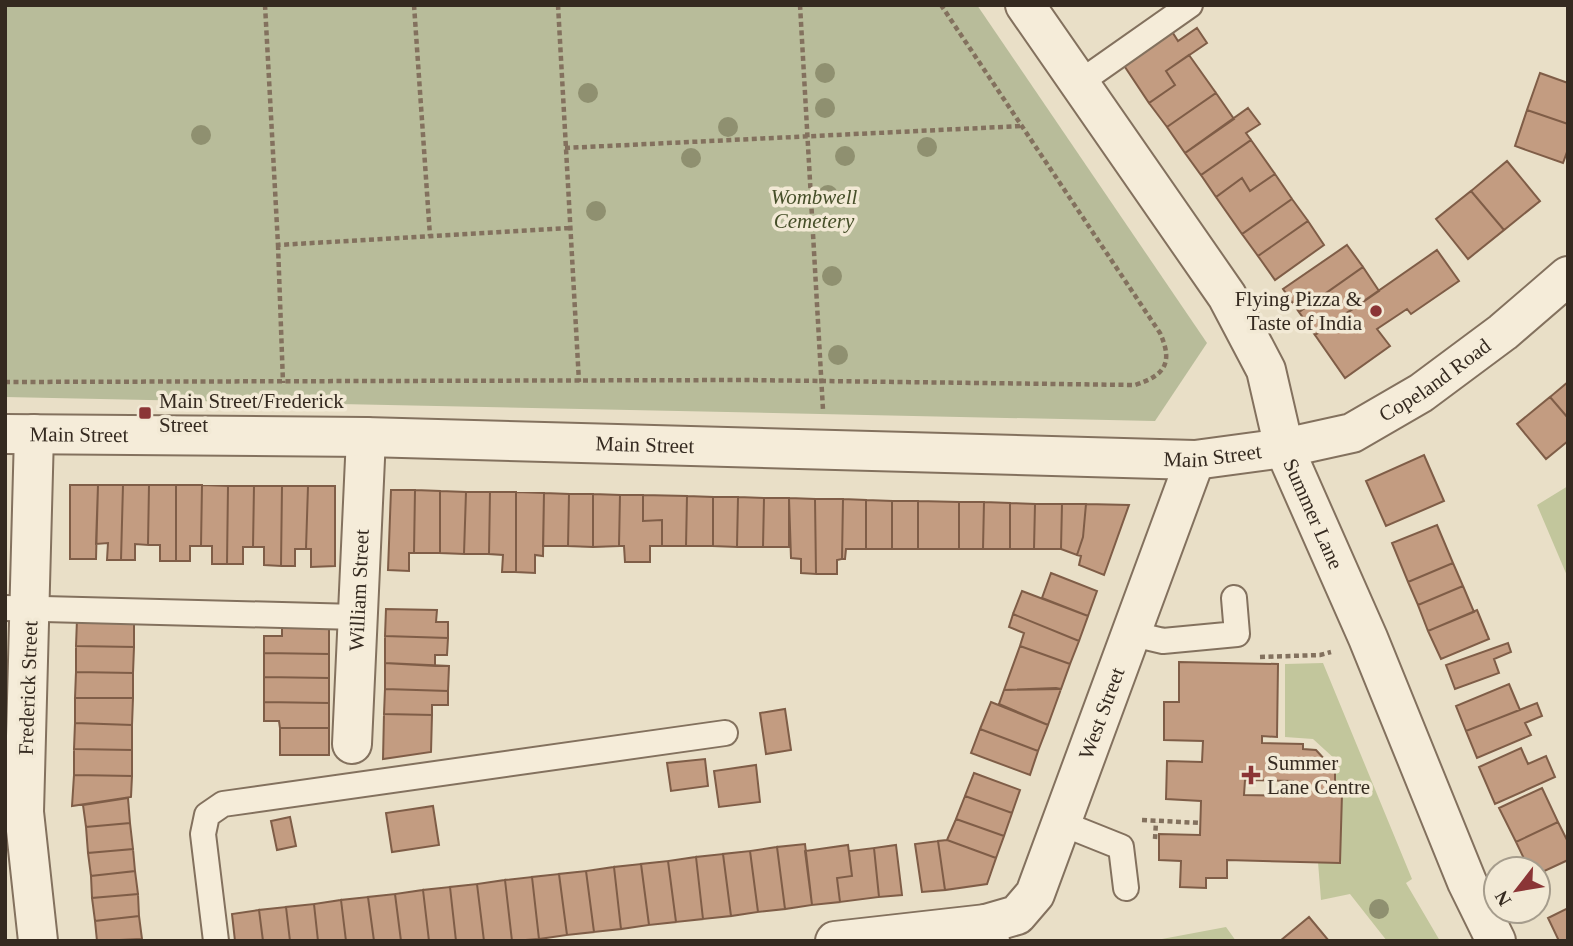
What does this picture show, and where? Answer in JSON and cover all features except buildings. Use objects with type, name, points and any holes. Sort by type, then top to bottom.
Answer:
[{"type":"street","name":"Summer Lane","points":[[1025,5],[1227,296],[1266,370],[1284,448],[1368,638],[1467,882],[1496,941]]},
{"type":"street","name":"Copeland Road","points":[[1284,448],[1352,433],[1421,393],[1503,332],[1568,276]]},
{"type":"street","name":"Main Street","points":[[20,434],[366,437],[1195,460],[1284,448]]},
{"type":"street","name":"Frederick Street","points":[[20,434],[18,608],[24,812],[38,941]]},
{"type":"street","name":"William Street","points":[[352,744],[366,437]]},
{"type":"street","name":"West Street","points":[[835,941],[988,932],[1017,915],[1035,894],[1195,460]]},
{"type":"lane","points":[[1079,83],[1190,5]]},
{"type":"lane","points":[[1129,633],[1163,641],[1237,634],[1234,598]]},
{"type":"lane","points":[[18,608],[357,617]]},
{"type":"lane","points":[[216,941],[203,834],[207,815],[223,804],[725,733]]},
{"type":"lane","points":[[1061,823],[1121,847],[1126,888]]},
{"type":"path","points":[[265,5],[283,383]]},
{"type":"path","points":[[414,5],[430,236]]},
{"type":"path","points":[[558,5],[579,382]]},
{"type":"path","points":[[800,5],[824,450]]},
{"type":"path","points":[[5,382],[822,382],[1136,385],[1154,379],[1165,365],[1168,350],[1160,333],[941,5]]},
{"type":"path","points":[[565,148],[1022,126]]},
{"type":"path","points":[[278,245],[569,228]]},
{"type":"path","points":[[1252,658],[1321,655],[1368,638]]},
{"type":"path","points":[[1135,817],[1147,822],[1201,823]]},
{"type":"green space","name":"Wombwell Cemetery","points":[[5,5],[977,5],[1207,343],[1155,421],[5,397]]},
{"type":"green space","points":[[1568,486],[1568,578],[1537,505]]},
{"type":"green space","points":[[1323,663],[1412,879],[1406,883],[1440,941],[1387,941],[1350,894],[1321,900],[1318,862],[1340,862],[1342,794],[1335,793],[1336,760],[1313,739],[1285,737],[1285,664]]},
{"type":"green space","points":[[1226,927],[1236,941],[1162,939]]},
{"type":"place","name":"Flying Pizza & Taste of India","points":[[1376,311]]},
{"type":"place","name":"Main Street/Frederick Street","points":[[145,413]]},
{"type":"place","name":"Summer Lane Centre","points":[[1251,775]]}]
